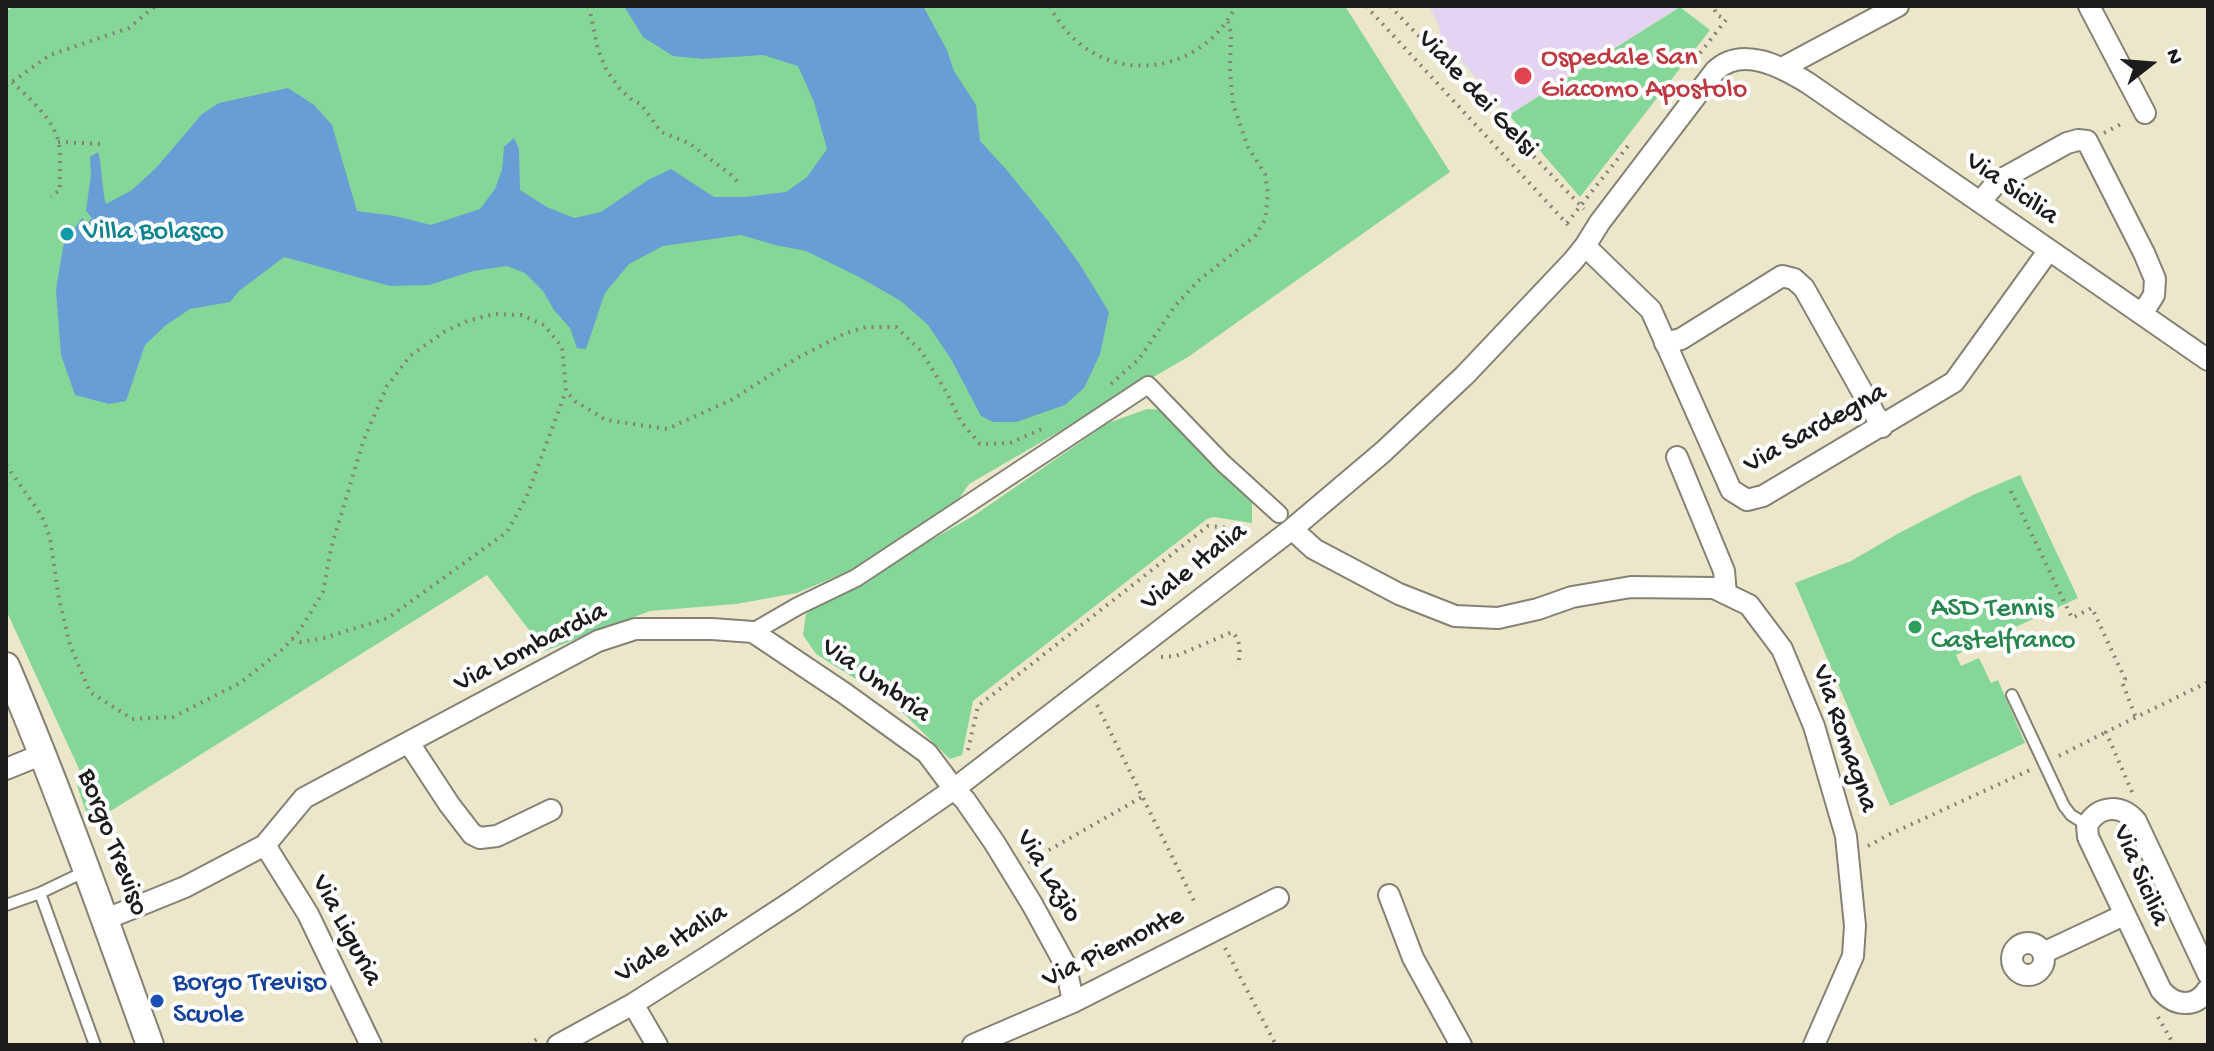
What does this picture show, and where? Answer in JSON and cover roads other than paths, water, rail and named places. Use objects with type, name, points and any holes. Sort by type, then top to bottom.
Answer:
[{"type":"street","points":[[1782,68],[1898,6]]},
{"type":"street","points":[[2089,6],[2145,113]]},
{"type":"street","name":"Viale Italia","points":[[558,1045],[633,1004],[794,900],[954,789],[1285,521],[1383,452],[1465,375],[1549,288],[1585,246],[1718,67],[1746,58],[1782,68]]},
{"type":"street","name":"Via Sicilia","points":[[1782,68],[2208,360]]},
{"type":"street","points":[[1980,202],[1998,181],[2067,143],[2087,141],[2155,279],[2154,295],[2142,314]]},
{"type":"street","name":"Via Sardegna","points":[[1585,246],[1651,310],[1731,490],[1747,500],[1763,496],[1954,382],[2049,250]]},
{"type":"street","points":[[1665,343],[1681,339],[1782,276],[1794,279],[1804,288],[1882,427]]},
{"type":"street","points":[[753,632],[856,578],[1148,385],[1223,463],[1285,521]]},
{"type":"street","points":[[1677,457],[1724,571],[1726,594]]},
{"type":"street","name":"Via Romagna","points":[[1285,521],[1314,549],[1399,594],[1455,616],[1498,618],[1572,597],[1631,587],[1714,588],[1749,605],[1782,649],[1814,726],[1846,836],[1855,926],[1853,956],[1814,1045]]},
{"type":"street","name":"Via Lombardia","points":[[106,919],[185,887],[265,845],[304,798],[598,641],[635,629],[753,632]]},
{"type":"street","name":"Via Umbria","points":[[753,632],[927,753],[954,789]]},
{"type":"street","name":"Borgo Treviso","points":[[6,666],[106,919],[146,1042]]},
{"type":"street","points":[[409,743],[449,804],[472,834],[480,838],[497,836],[551,810]]},
{"type":"street","points":[[6,769],[43,754]]},
{"type":"street","name":"Via Lazio","points":[[954,789],[965,800],[1012,871],[1066,966],[1073,1002]]},
{"type":"street","name":"Via Sicilia","points":[[2207,970],[2133,818],[2122,810],[2111,808],[2097,813],[2087,825],[2090,842],[2161,990],[2171,1000],[2208,1008]]},
{"type":"street","name":"Via Liguria","points":[[265,845],[308,914],[371,1045]]},
{"type":"street","points":[[1389,895],[1413,958],[1461,1045]]},
{"type":"street","name":"Via Piemonte","points":[[973,1045],[1073,1002],[1278,898]]},
{"type":"street","points":[[2043,953],[2124,915]]},
{"type":"street","points":[[2185,1004],[2199,1000],[2208,989]]},
{"type":"street","points":[[633,1004],[657,1045]]},
{"type":"lane","points":[[2012,695],[2067,811],[2087,825]]},
{"type":"lane","points":[[6,905],[40,893],[87,870]]},
{"type":"lane","points":[[40,893],[95,1045]]},
{"type":"water","points":[[624,6],[923,6],[947,50],[954,71],[976,105],[980,141],[1049,222],[1109,312],[1100,354],[1084,388],[1065,405],[1016,422],[993,422],[981,416],[951,359],[928,325],[901,301],[806,251],[741,235],[663,246],[629,264],[605,293],[586,349],[577,348],[570,328],[543,291],[525,273],[507,266],[473,271],[429,285],[390,286],[284,257],[239,291],[230,302],[190,309],[166,325],[145,345],[126,401],[109,404],[75,395],[61,355],[56,290],[63,247],[68,237],[82,218],[88,223],[92,218],[86,211],[90,157],[98,152],[106,204],[132,190],[156,168],[202,114],[219,103],[288,88],[314,105],[332,125],[357,211],[431,225],[480,209],[495,189],[502,170],[504,147],[514,138],[519,149],[520,190],[547,207],[574,218],[601,212],[648,180],[671,169],[714,197],[786,192],[807,177],[827,149],[814,102],[798,66],[763,55],[703,59],[673,56],[643,37]]},
{"type":"place","name":"Ospedale San Giacomo Apostolo","points":[[1523,76]]},
{"type":"place","name":"Villa Bolasco","points":[[67,234]]},
{"type":"place","name":"ASD Tennis Castelfranco","points":[[1915,627]]},
{"type":"place","name":"Borgo Treviso Scuole","points":[[157,1001]]}]
